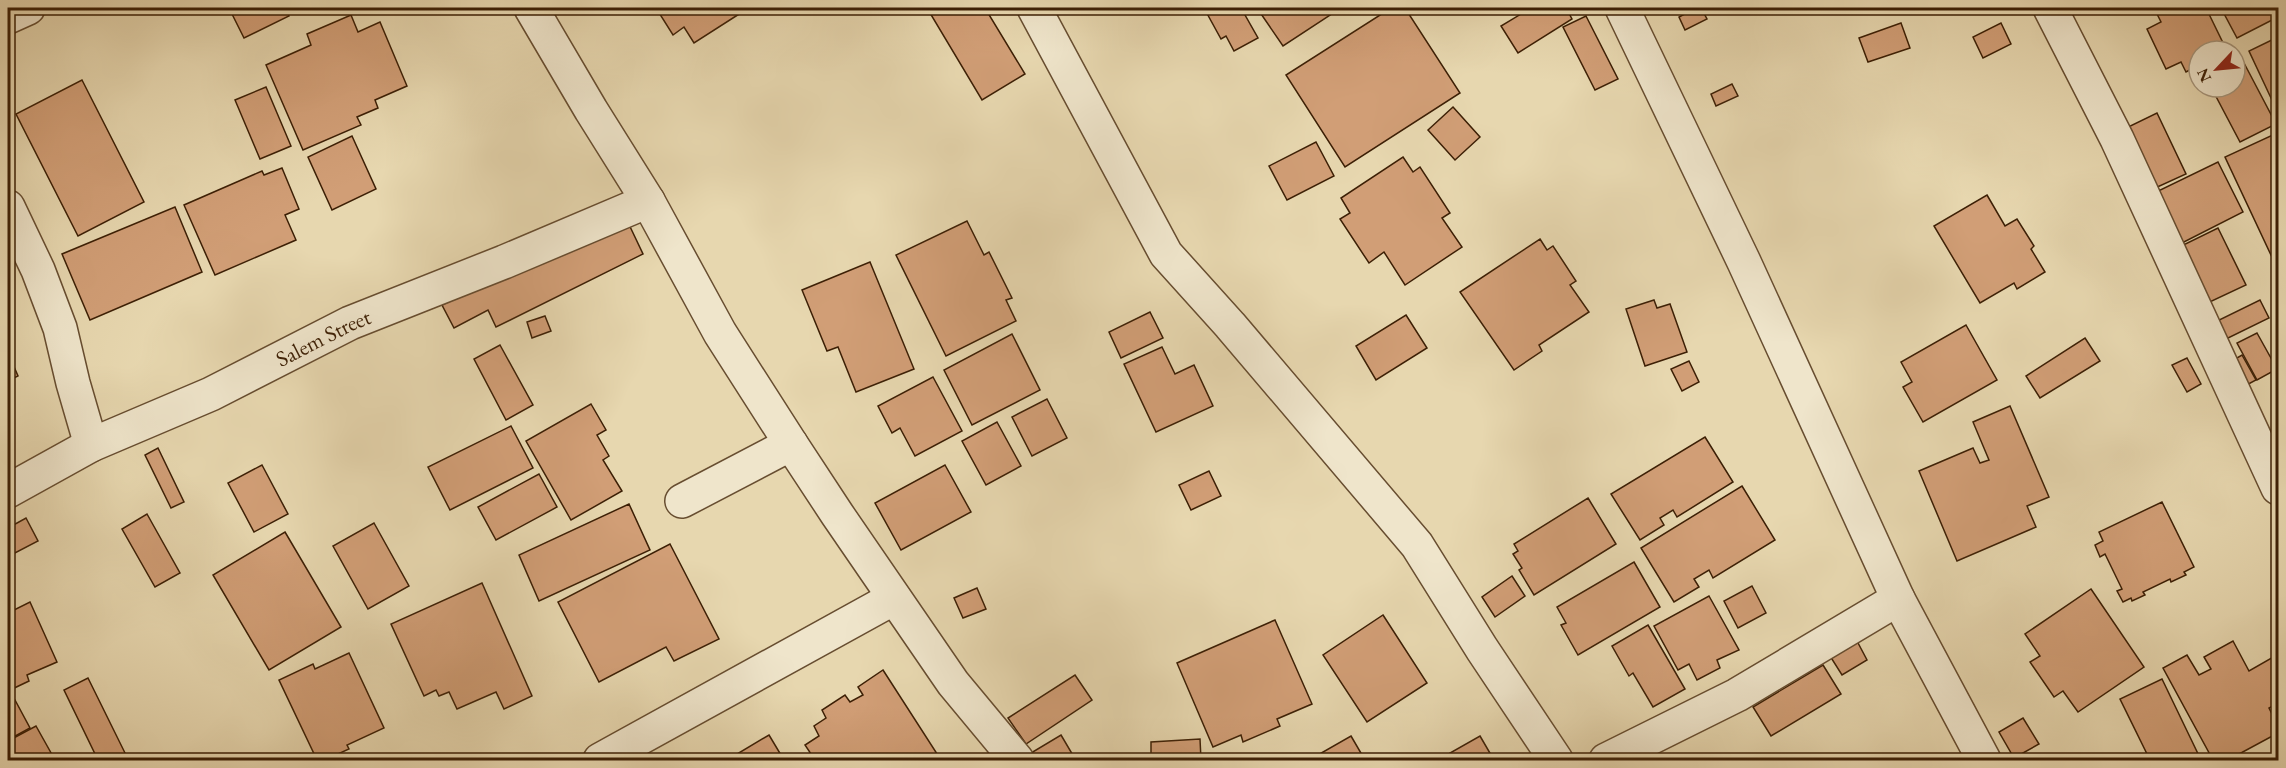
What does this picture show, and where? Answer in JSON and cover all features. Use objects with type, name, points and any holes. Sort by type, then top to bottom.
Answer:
[{"type":"street","points":[[8,17],[28,8]]},
{"type":"street","points":[[531,8],[648,201],[720,333],[791,444],[953,682],[1017,760]]},
{"type":"street","points":[[1622,8],[1744,262],[1898,599],[1984,760]]},
{"type":"street","points":[[2050,8],[2117,139],[2278,488]]},
{"type":"street","points":[[1039,9],[1166,254],[1230,325],[1418,545],[1482,649],[1556,760]]},
{"type":"street","name":"Salem Street","points":[[8,491],[91,445],[211,394],[350,323],[504,262],[648,201]]},
{"type":"street","points":[[8,207],[38,270],[60,328],[91,445]]},
{"type":"street","points":[[682,501],[791,444]]},
{"type":"street","points":[[600,760],[894,598]]},
{"type":"street","points":[[1606,760],[1737,695],[1898,599]]},
{"type":"building","points":[[229,8],[285,8],[289,16],[244,38]]},
{"type":"building","points":[[656,8],[747,9],[694,43],[684,27],[673,35]]},
{"type":"building","points":[[927,8],[985,8],[1025,74],[982,100]]},
{"type":"building","points":[[1204,8],[1241,8],[1258,38],[1234,51],[1226,36],[1221,39]]},
{"type":"building","points":[[1257,8],[1336,8],[1338,10],[1283,46]]},
{"type":"building","points":[[1391,8],[1405,8],[1460,93],[1345,167],[1286,75]]},
{"type":"building","points":[[1531,8],[1566,8],[1572,19],[1518,53],[1501,26]]},
{"type":"building","points":[[1696,8],[1701,8],[1707,19],[1685,30],[1679,17]]},
{"type":"building","points":[[2166,8],[2206,8],[2221,39],[2187,39],[2187,71],[2181,62],[2166,69],[2147,29],[2161,22],[2156,12]]},
{"type":"building","points":[[2221,8],[2278,8],[2278,17],[2237,38]]},
{"type":"building","points":[[351,15],[358,32],[380,22],[407,86],[375,100],[378,108],[357,117],[361,125],[303,150],[266,65],[311,45],[307,34]]},
{"type":"building","points":[[1586,16],[1618,79],[1595,90],[1563,27]]},
{"type":"building","points":[[1901,23],[1910,48],[1868,62],[1859,38]]},
{"type":"building","points":[[2001,23],[2011,44],[1983,58],[1973,37]]},
{"type":"building","points":[[2278,37],[2278,113],[2249,51]]},
{"type":"building","points":[[2247,69],[2276,124],[2240,142],[2217,99],[2247,99]]},
{"type":"building","points":[[82,80],[144,202],[78,236],[16,114]]},
{"type":"building","points":[[1732,84],[1738,96],[1716,106],[1711,94]]},
{"type":"building","points":[[266,87],[291,146],[260,159],[235,100]]},
{"type":"building","points":[[1453,107],[1480,137],[1455,160],[1428,130]]},
{"type":"building","points":[[2157,113],[2186,174],[2153,189],[2124,129]]},
{"type":"building","points":[[2277,133],[2278,137],[2278,270],[2225,157]]},
{"type":"building","points":[[352,136],[376,189],[332,210],[308,157]]},
{"type":"building","points":[[1316,142],[1334,176],[1287,200],[1269,166]]},
{"type":"building","points":[[1403,157],[1413,172],[1420,167],[1450,213],[1442,218],[1462,247],[1405,285],[1384,252],[1369,263],[1340,219],[1350,213],[1341,198]]},
{"type":"building","points":[[2218,162],[2243,212],[2180,244],[2154,193]]},
{"type":"building","points":[[282,168],[299,209],[285,215],[296,240],[215,275],[184,205],[262,171],[264,175]]},
{"type":"building","points":[[1987,195],[2005,226],[2017,219],[2034,246],[2031,249],[2045,272],[2017,289],[2014,283],[1980,303],[1934,226]]},
{"type":"building","points":[[175,207],[202,272],[90,320],[62,254]]},
{"type":"building","points":[[624,214],[643,254],[496,327],[488,310],[454,328],[442,305]]},
{"type":"building","points":[[967,221],[984,255],[989,252],[1012,298],[1006,300],[1016,321],[946,356],[896,255]]},
{"type":"building","points":[[2218,228],[2246,285],[2199,307],[2171,251]]},
{"type":"building","points":[[1540,239],[1547,250],[1553,246],[1576,281],[1570,285],[1589,312],[1539,345],[1542,351],[1514,370],[1460,292]]},
{"type":"building","points":[[870,262],[914,369],[856,392],[838,347],[827,351],[802,290]]},
{"type":"building","points":[[1654,300],[1657,308],[1670,304],[1687,352],[1645,366],[1626,309]]},
{"type":"building","points":[[2260,300],[2269,318],[2224,340],[2215,322]]},
{"type":"building","points":[[1150,312],[1163,338],[1121,358],[1109,332]]},
{"type":"building","points":[[1406,315],[1427,348],[1376,380],[1356,346]]},
{"type":"building","points":[[545,316],[551,331],[532,338],[527,322]]},
{"type":"building","points":[[1966,325],[1997,380],[1923,422],[1903,387],[1912,382],[1901,362]]},
{"type":"building","points":[[2257,333],[2277,369],[2257,380],[2237,343]]},
{"type":"building","points":[[1012,334],[1040,390],[972,425],[944,370]]},
{"type":"building","points":[[2085,338],[2100,361],[2040,398],[2026,376]]},
{"type":"building","points":[[500,345],[533,405],[506,420],[474,359]]},
{"type":"building","points":[[1162,347],[1175,374],[1194,365],[1213,406],[1156,432],[1124,364]]},
{"type":"building","points":[[8,353],[18,376],[8,381]]},
{"type":"building","points":[[2242,355],[2256,380],[2243,387],[2230,362]]},
{"type":"building","points":[[2187,358],[2201,384],[2187,392],[2172,365]]},
{"type":"building","points":[[1689,361],[1699,382],[1682,391],[1671,369]]},
{"type":"building","points":[[933,377],[962,431],[915,456],[900,428],[892,433],[878,406]]},
{"type":"building","points":[[1047,399],[1067,438],[1032,456],[1012,417]]},
{"type":"building","points":[[591,404],[606,430],[597,435],[609,456],[603,460],[622,491],[571,520],[526,441]]},
{"type":"building","points":[[2010,406],[2049,497],[2027,506],[2036,527],[1957,561],[1919,471],[1973,448],[1980,463],[1989,460],[1973,422]]},
{"type":"building","points":[[997,422],[1021,466],[986,485],[962,441]]},
{"type":"building","points":[[511,426],[533,468],[450,510],[428,467]]},
{"type":"building","points":[[1705,437],[1733,482],[1677,517],[1673,510],[1660,518],[1664,525],[1640,540],[1611,494]]},
{"type":"building","points":[[158,448],[184,502],[171,508],[145,455]]},
{"type":"building","points":[[262,465],[288,514],[254,532],[228,483]]},
{"type":"building","points":[[945,465],[971,512],[901,550],[875,503]]},
{"type":"building","points":[[1209,471],[1221,496],[1191,510],[1179,485]]},
{"type":"building","points":[[539,474],[557,507],[496,540],[478,507]]},
{"type":"building","points":[[1742,486],[1775,540],[1713,578],[1709,570],[1694,579],[1699,587],[1674,602],[1641,548]]},
{"type":"building","points":[[1588,498],[1616,544],[1534,595],[1519,570],[1522,568],[1513,554],[1518,551],[1514,544]]},
{"type":"building","points":[[2162,502],[2194,567],[2184,572],[2186,575],[2171,582],[2170,579],[2143,592],[2145,595],[2132,601],[2131,598],[2123,602],[2117,591],[2122,589],[2105,554],[2100,557],[2095,545],[2103,541],[2099,532]]},
{"type":"building","points":[[629,504],[650,550],[539,601],[519,555]]},
{"type":"building","points":[[147,514],[180,573],[155,587],[122,529]]},
{"type":"building","points":[[26,518],[38,541],[13,554],[8,544],[8,528]]},
{"type":"building","points":[[374,523],[409,586],[368,609],[333,546]]},
{"type":"building","points":[[285,532],[341,627],[269,670],[213,575]]},
{"type":"building","points":[[670,544],[719,639],[674,661],[666,647],[599,682],[558,602]]},
{"type":"building","points":[[1634,562],[1660,607],[1578,655],[1561,625],[1566,623],[1557,607]]},
{"type":"building","points":[[1512,576],[1525,596],[1495,617],[1482,597]]},
{"type":"building","points":[[482,583],[532,696],[504,709],[496,692],[457,709],[449,692],[439,696],[436,690],[424,696],[391,624]]},
{"type":"building","points":[[1752,586],[1766,613],[1738,628],[1724,601]]},
{"type":"building","points":[[977,588],[986,609],[963,618],[954,598]]},
{"type":"building","points":[[2091,589],[2144,667],[2078,712],[2063,691],[2054,697],[2030,662],[2040,656],[2025,634]]},
{"type":"building","points":[[1709,596],[1739,650],[1717,660],[1720,668],[1697,680],[1689,664],[1678,670],[1654,626]]},
{"type":"building","points":[[30,602],[57,662],[27,675],[29,681],[8,691],[8,613]]},
{"type":"building","points":[[1383,615],[1427,683],[1367,722],[1323,655]]},
{"type":"building","points":[[1275,620],[1312,704],[1277,719],[1280,726],[1243,742],[1241,735],[1213,747],[1177,663]]},
{"type":"building","points":[[1648,625],[1685,689],[1653,707],[1633,673],[1629,676],[1612,646]]},
{"type":"building","points":[[1857,641],[1867,660],[1842,675],[1830,656]]},
{"type":"building","points":[[2233,641],[2249,671],[2275,656],[2278,662],[2278,681],[2273,684],[2278,694],[2278,703],[2269,708],[2278,726],[2278,733],[2228,760],[2213,760],[2163,668],[2187,655],[2199,675],[2211,669],[2204,657]]},
{"type":"building","points":[[349,653],[384,728],[347,745],[349,749],[325,760],[317,760],[279,680],[313,664],[315,669]]},
{"type":"building","points":[[1823,665],[1841,694],[1771,736],[1753,707]]},
{"type":"building","points":[[883,670],[941,760],[815,760],[805,745],[819,736],[814,726],[826,718],[822,710],[845,695],[850,702],[863,695],[858,687]]},
{"type":"building","points":[[1075,675],[1092,700],[1026,744],[1008,718]]},
{"type":"building","points":[[88,678],[127,757],[120,760],[98,760],[64,690]]},
{"type":"building","points":[[2162,679],[2201,760],[2150,760],[2120,699]]},
{"type":"building","points":[[15,700],[30,728],[8,740],[8,705]]},
{"type":"building","points":[[2023,718],[2039,744],[2014,758],[1999,732]]},
{"type":"building","points":[[36,726],[55,760],[16,760],[8,746],[8,741]]},
{"type":"building","points":[[769,735],[784,760],[727,760]]},
{"type":"building","points":[[1061,735],[1074,757],[1069,760],[1029,760],[1026,756]]},
{"type":"building","points":[[1351,736],[1365,760],[1309,760]]},
{"type":"building","points":[[1480,736],[1494,760],[1454,760],[1450,753]]},
{"type":"building","points":[[1200,739],[1201,760],[1151,760],[1151,742]]}]
